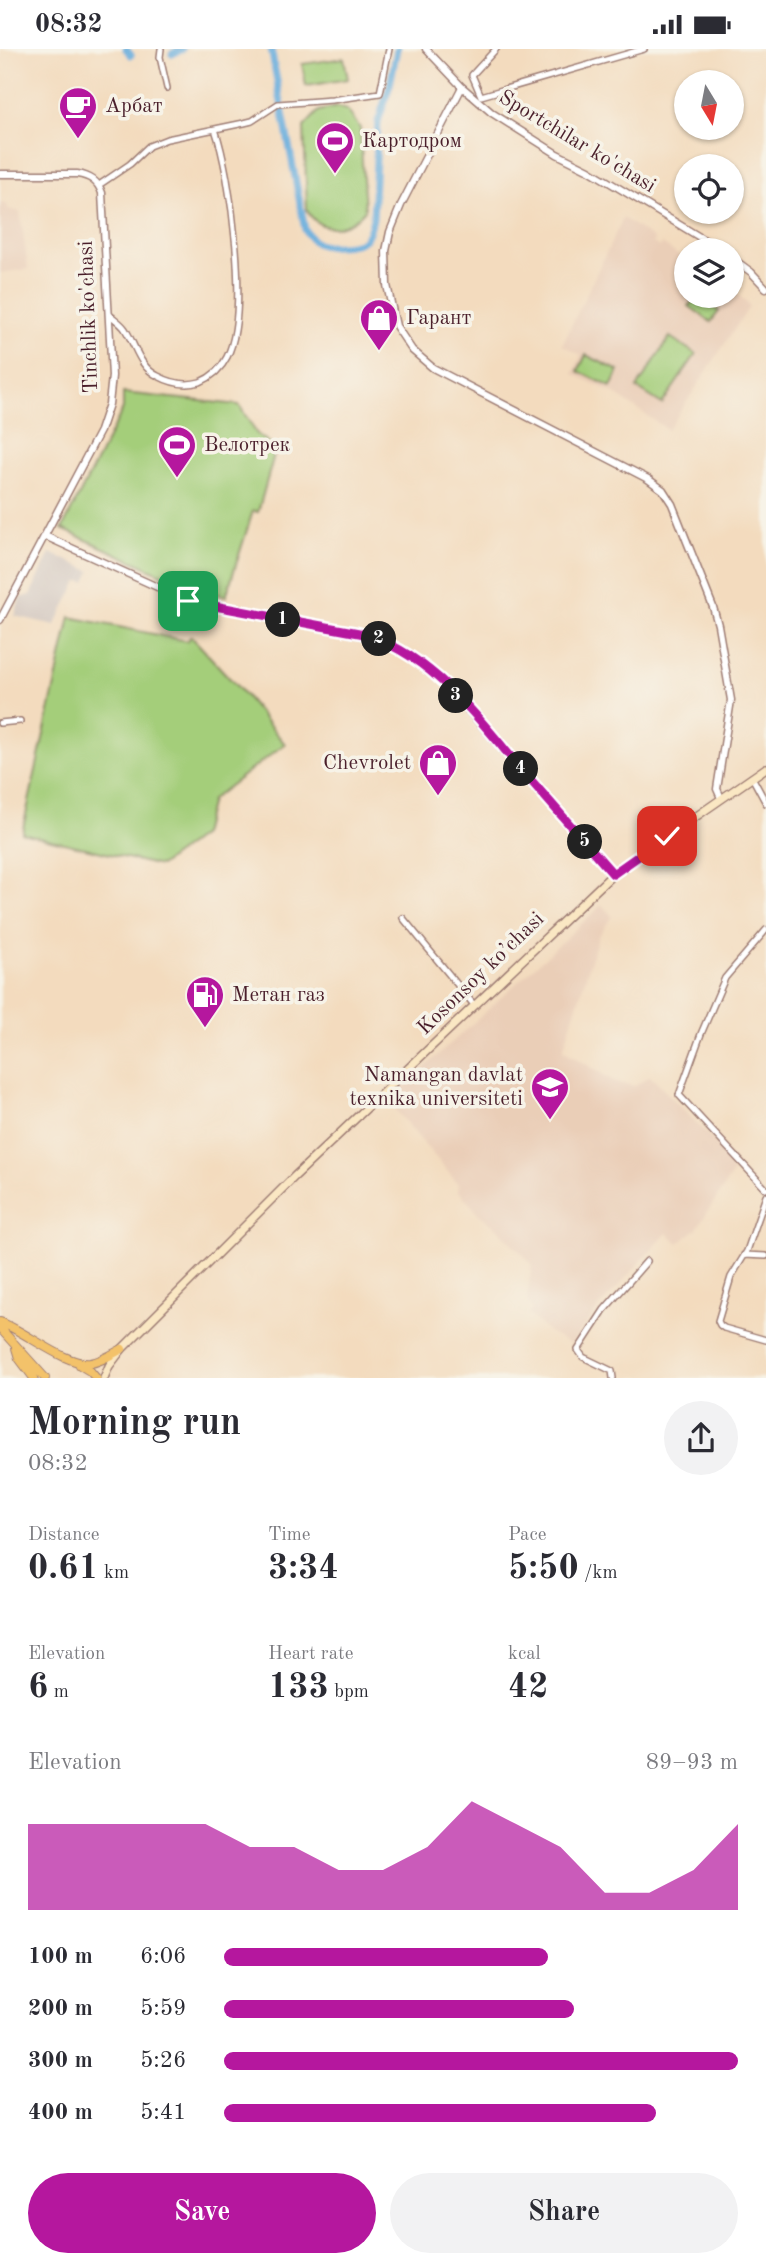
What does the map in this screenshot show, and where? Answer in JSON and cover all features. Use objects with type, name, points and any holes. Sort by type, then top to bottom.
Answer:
[{"type":"main road","name":"Kosonsoy ko’chasi","points":[[104,1378],[122,1349],[295,1176],[613,874],[766,768]]},
{"type":"main road","points":[[0,1322],[14,1327],[78,1364],[96,1378]]},
{"type":"main road","points":[[0,1328],[34,1378]]},
{"type":"main road","points":[[17,1350],[34,1340]]},
{"type":"main road","points":[[78,1364],[92,1363],[122,1349]]},
{"type":"main road","points":[[17,1350],[45,1378]]},
{"type":"street","points":[[161,49],[161,64],[167,88]]},
{"type":"street","points":[[0,174],[77,174],[89,176],[99,185],[130,164],[149,145],[167,139],[252,121],[274,105],[380,93],[389,49]]},
{"type":"street","name":"Sportchilar ko'chasi","points":[[426,49],[462,87],[478,97],[492,113],[557,154],[650,203],[704,238]]},
{"type":"street","points":[[496,49],[472,75],[478,97],[644,49]]},
{"type":"street","points":[[462,87],[390,232],[386,251],[387,277],[389,301],[396,326],[412,350],[433,368],[648,479],[668,497],[713,607],[730,686],[731,700],[717,789],[721,798]]},
{"type":"street","points":[[109,314],[124,328],[135,352],[147,369],[174,382],[192,384],[206,379],[217,372],[228,356],[236,326],[238,298],[226,171],[215,129]]},
{"type":"street","name":"Tinchlik ko'chasi","points":[[0,619],[100,431],[109,404],[112,376],[102,193],[99,185]]},
{"type":"street","points":[[744,267],[766,288]]},
{"type":"street","points":[[45,536],[188,601],[359,633],[394,646],[448,687],[613,874]]},
{"type":"street","points":[[0,723],[20,722]]},
{"type":"street","points":[[752,777],[766,803]]},
{"type":"street","points":[[403,918],[474,1005]]},
{"type":"street","points":[[766,930],[724,978],[679,1095],[766,1189]]},
{"type":"street","points":[[766,1196],[744,1255],[731,1276],[718,1321],[724,1328],[766,1341]]},
{"type":"street","points":[[744,1255],[766,1256]]},
{"type":"street","points":[[613,1378],[612,1371],[583,1357],[578,1350],[604,1310],[647,1261]]},
{"type":"shaded area","points":[[0,203],[7,204],[8,209],[20,212],[28,269],[0,273]]},
{"type":"shaded area","points":[[623,218],[654,239],[653,243],[660,247],[662,244],[674,252],[674,308],[744,308],[744,300],[749,307],[668,430],[615,394],[573,374],[581,355],[562,345]]},
{"type":"shaded area","points":[[50,553],[91,571],[86,582],[78,581],[55,625],[15,616],[20,598],[31,595]]},
{"type":"shaded area","name":"Namangan davlat texnika universiteti","points":[[602,905],[612,916],[598,937],[563,1050],[617,1083],[635,1086],[650,1076],[735,1162],[731,1168],[734,1171],[697,1228],[679,1243],[667,1233],[600,1306],[571,1344],[551,1334],[528,1314],[532,1309],[527,1299],[532,1264],[498,1229],[479,1214],[458,1190],[459,1185],[388,1101]]},
{"type":"green space","points":[[344,58],[348,79],[306,86],[302,64]]},
{"type":"green space","name":"Картодром","points":[[337,107],[347,110],[360,128],[365,210],[351,222],[335,227],[320,224],[307,210],[304,127],[319,111]]},
{"type":"green space","points":[[692,308],[714,308],[719,311],[711,322]]},
{"type":"green space","points":[[670,337],[696,354],[662,404],[637,388]]},
{"type":"green space","points":[[586,355],[619,371],[611,387],[578,371]]},
{"type":"green space","name":"Велотрек","points":[[123,393],[239,405],[257,434],[276,448],[258,512],[253,511],[226,596],[190,587],[62,529],[123,409]]},
{"type":"green space","points":[[70,617],[187,641],[191,636],[285,744],[211,800],[202,835],[160,866],[22,833]]},
{"type":"waterway","points":[[126,49],[131,55]]},
{"type":"waterway","points":[[172,54],[182,49]]},
{"type":"waterway","points":[[271,49],[305,230],[316,243],[333,246],[361,242],[370,229],[373,218],[378,122],[390,85],[397,49]]},
{"type":"place","name":"Арбат","points":[[78,140]]},
{"type":"place","name":"Картодром","points":[[335,175]]},
{"type":"place","name":"Гарант","points":[[379,352]]},
{"type":"place","name":"Велотрек","points":[[177,479]]},
{"type":"place","name":"Chevrolet","points":[[438,797]]},
{"type":"place","name":"Метан газ","points":[[205,1029]]},
{"type":"place","name":"Namangan davlat texnika universiteti","points":[[550,1121]]},
{"type":"route","points":[[188,601],[359,633],[386,642],[408,655],[448,687],[613,874],[667,836]]}]
